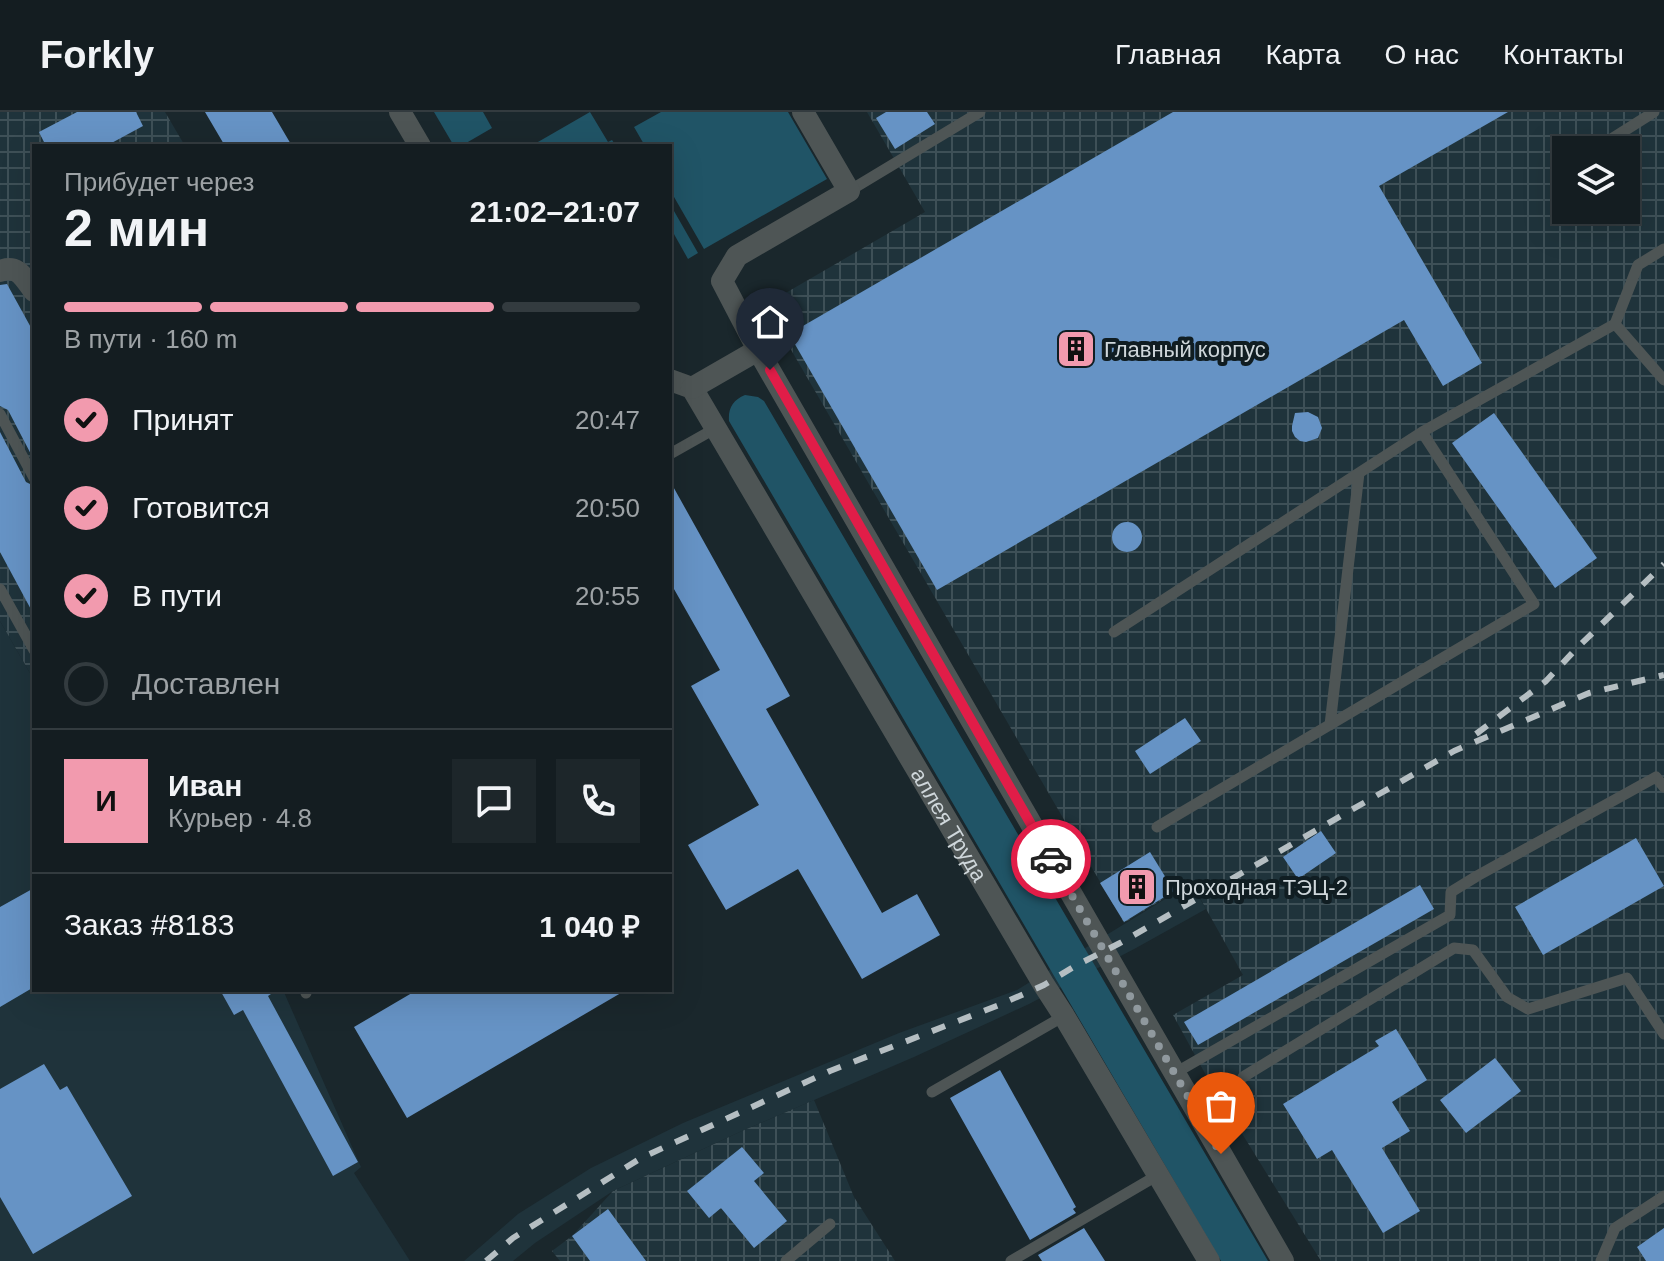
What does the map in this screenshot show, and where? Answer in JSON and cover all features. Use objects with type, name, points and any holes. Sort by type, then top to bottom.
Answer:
[{"type":"street","points":[[400,112],[419,144]]},
{"type":"street","points":[[803,112],[849,191],[737,256],[722,281],[758,350],[1283,1261]]},
{"type":"street","points":[[0,271],[9,267],[19,271],[32,288]]},
{"type":"street","points":[[672,381],[692,388],[758,350]]},
{"type":"street","name":"аллея Труда","points":[[692,388],[1209,1261]]},
{"type":"lane","points":[[849,191],[980,112]]},
{"type":"lane","points":[[1616,136],[1654,112]]},
{"type":"lane","points":[[1114,632],[1422,432],[1615,324],[1638,265],[1664,249]]},
{"type":"lane","points":[[1615,324],[1664,380]]},
{"type":"lane","points":[[0,414],[32,474]]},
{"type":"lane","points":[[672,453],[716,428]]},
{"type":"lane","points":[[1157,827],[1534,604],[1422,432]]},
{"type":"lane","points":[[1330,725],[1359,473]]},
{"type":"lane","points":[[0,589],[32,646]]},
{"type":"lane","points":[[1175,1073],[1450,915],[1451,892],[1477,876],[1660,774],[1664,787]]},
{"type":"lane","points":[[1243,1077],[1454,948],[1473,950],[1507,997],[1528,1009],[1627,978],[1664,1034]]},
{"type":"lane","points":[[932,1092],[1064,1016]]},
{"type":"lane","points":[[1011,1261],[1158,1175]]},
{"type":"lane","points":[[1601,1261],[1615,1228],[1664,1196]]},
{"type":"lane","points":[[786,1261],[830,1224]]},
{"type":"shaded area","points":[[0,112],[165,112],[184,144],[32,144],[32,272],[20,259],[32,281],[32,677],[0,621]]},
{"type":"shaded area","points":[[434,112],[483,112],[492,128],[464,144],[453,144]]},
{"type":"shaded area","points":[[590,112],[608,142],[612,140],[615,144],[534,144]]},
{"type":"shaded area","points":[[661,112],[788,112],[827,179],[704,249],[672,193],[672,144],[644,144],[634,127]]},
{"type":"shaded area","points":[[867,112],[1664,112],[1664,1261],[1321,1261],[1207,1077],[1173,1015],[1243,975],[1200,898],[1190,883],[1124,923],[765,305],[925,212]]},
{"type":"shaded area","points":[[672,208],[698,253],[688,259],[672,231]]},
{"type":"shaded area","points":[[745,395],[764,401],[1268,1261],[1221,1261],[729,421],[732,405]]},
{"type":"shaded area","points":[[0,621],[32,677],[32,992],[284,992],[361,1167],[354,1173],[410,1261],[0,1261]]},
{"type":"shaded area","points":[[1191,883],[1206,909],[1029,1004],[613,1191],[513,1261],[464,1261],[518,1214],[591,1168],[683,1123],[899,1033],[1017,990]]},
{"type":"shaded area","points":[[814,1100],[854,1197],[895,1261],[560,1261],[552,1251],[572,1236],[613,1191]]},
{"type":"building","points":[[77,112],[136,112],[143,126],[110,144],[45,144],[39,132]]},
{"type":"building","points":[[205,112],[272,112],[291,144],[224,144]]},
{"type":"building","points":[[886,112],[927,112],[935,124],[895,149],[876,118]]},
{"type":"building","name":"Главный корпус","points":[[1173,112],[1508,112],[1379,186],[1482,363],[1443,386],[1404,320],[937,590],[789,334]]},
{"type":"building","points":[[7,284],[32,329],[32,456],[8,410],[0,406],[0,285]]},
{"type":"building","points":[[1308,412],[1318,417],[1322,428],[1318,438],[1300,441],[1292,431],[1295,413]]},
{"type":"building","points":[[1494,413],[1597,558],[1555,588],[1452,443]]},
{"type":"building","points":[[0,432],[26,482],[32,485],[32,611],[0,552]]},
{"type":"building","points":[[672,485],[790,696],[766,709],[882,913],[917,894],[940,935],[862,979],[798,869],[726,910],[688,845],[759,805],[691,686],[720,670],[672,586]]},
{"type":"building","points":[[1127,522],[1138,526],[1142,537],[1138,548],[1127,552],[1116,548],[1112,537],[1116,526]]},
{"type":"building","points":[[1185,718],[1201,741],[1150,774],[1135,751]]},
{"type":"building","points":[[1321,831],[1336,853],[1298,879],[1283,857]]},
{"type":"building","points":[[1636,838],[1664,886],[1543,955],[1515,907]]},
{"type":"building","name":"Проходная ТЭЦ-2","points":[[1150,852],[1174,891],[1124,922],[1100,883]]},
{"type":"building","points":[[1420,885],[1434,909],[1198,1045],[1184,1022]]},
{"type":"building","points":[[32,889],[32,988],[0,1007],[0,907]]},
{"type":"building","points":[[221,992],[274,992],[268,996],[358,1162],[333,1176],[243,1010],[234,1015]]},
{"type":"building","points":[[414,992],[623,992],[407,1118],[354,1027]]},
{"type":"building","points":[[1396,1029],[1427,1080],[1392,1102],[1410,1131],[1382,1148],[1420,1211],[1383,1233],[1332,1150],[1317,1159],[1283,1104],[1379,1046],[1375,1041]]},
{"type":"building","points":[[1495,1058],[1521,1091],[1466,1133],[1440,1100]]},
{"type":"building","points":[[44,1064],[60,1090],[67,1086],[132,1196],[33,1254],[0,1197],[0,1089]]},
{"type":"building","points":[[1000,1070],[1076,1207],[1073,1209],[1076,1213],[1030,1240],[950,1098]]},
{"type":"building","points":[[742,1147],[764,1173],[754,1181],[787,1221],[754,1248],[721,1208],[709,1218],[687,1191]]},
{"type":"building","points":[[608,1209],[646,1261],[590,1261],[572,1236]]},
{"type":"building","points":[[1084,1228],[1105,1261],[1042,1261],[1038,1255]]},
{"type":"building","points":[[1664,1228],[1664,1261],[1646,1261],[1637,1247]]},
{"type":"railway","points":[[1476,734],[1546,681],[1664,564]]},
{"type":"railway","points":[[486,1261],[513,1238],[641,1158],[830,1071],[1044,985],[1454,751],[1589,693],[1664,675]]},
{"type":"way so far","points":[[1051,859],[1221,1154]]},
{"type":"place","name":"Главный корпус","points":[[1076,349]]},
{"type":"place","name":"Проходная ТЭЦ-2","points":[[1137,887]]},
{"type":"route","points":[[770,370],[1051,859]]}]
